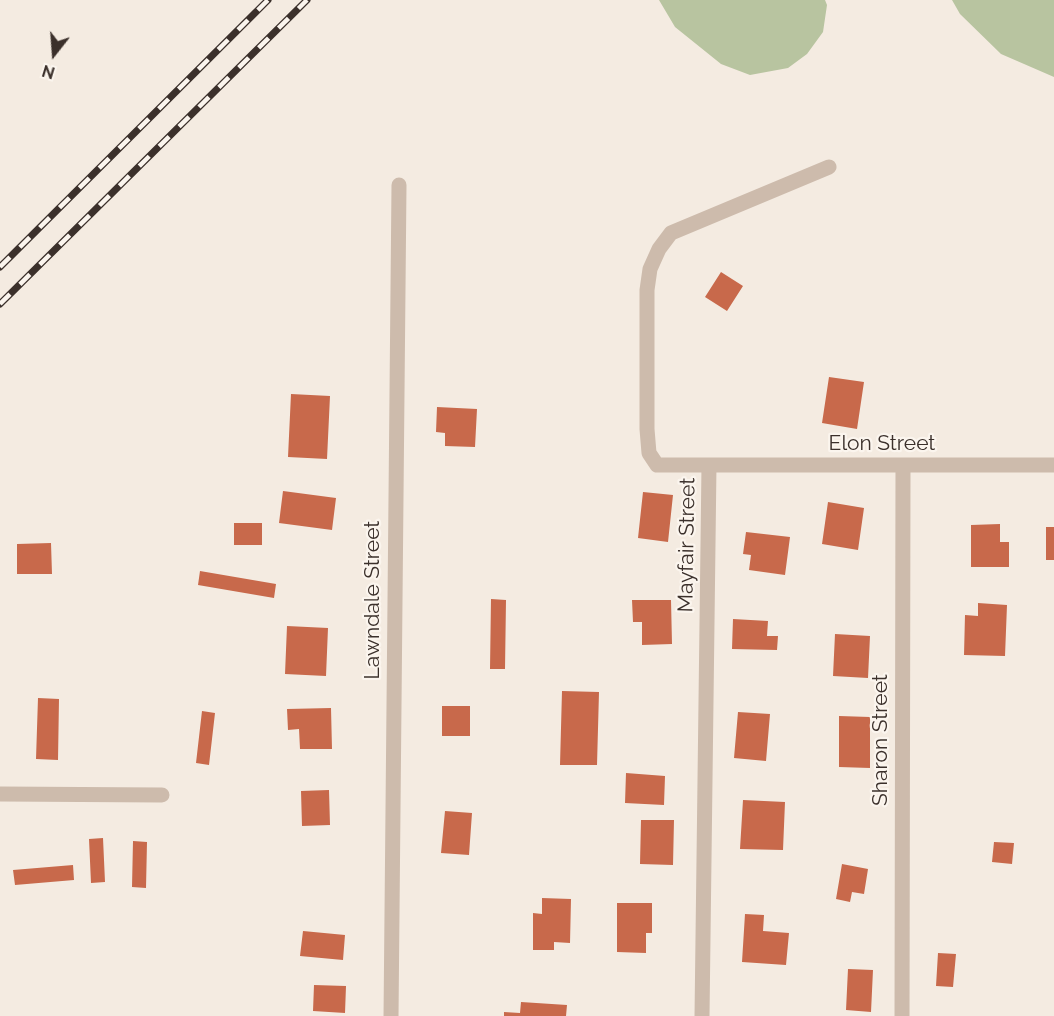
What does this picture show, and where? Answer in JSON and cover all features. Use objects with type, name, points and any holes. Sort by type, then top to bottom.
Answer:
[{"type":"street","name":"Mayfair Street","points":[[702,1016],[709,465],[657,465],[650,453],[647,290],[650,269],[658,249],[671,233],[829,167]]},
{"type":"street","name":"Lawndale Street","points":[[391,1016],[399,185]]},
{"type":"street","name":"Elon Street","points":[[709,465],[1054,465]]},
{"type":"street","name":"Sharon Street","points":[[902,1016],[903,465]]},
{"type":"street","points":[[0,794],[162,795]]},
{"type":"green space","points":[[659,0],[825,0],[827,5],[823,32],[807,54],[788,68],[750,75],[721,64],[675,27]]},
{"type":"green space","points":[[952,0],[1054,0],[1054,77],[1001,54],[960,14]]},
{"type":"building","points":[[721,272],[743,286],[727,311],[705,297]]},
{"type":"building","points":[[829,377],[864,382],[857,429],[822,423]]},
{"type":"building","points":[[291,394],[330,396],[327,459],[288,457]]},
{"type":"building","points":[[437,407],[477,409],[475,447],[445,446],[445,433],[436,432]]},
{"type":"building","points":[[283,491],[336,498],[332,530],[279,523]]},
{"type":"building","points":[[643,492],[673,495],[668,542],[638,538]]},
{"type":"building","points":[[828,502],[864,508],[858,550],[822,544]]},
{"type":"building","points":[[234,523],[262,523],[262,545],[234,545]]},
{"type":"building","points":[[1000,524],[1000,542],[1009,542],[1009,567],[971,567],[971,525]]},
{"type":"building","points":[[1046,527],[1054,527],[1054,560],[1046,560]]},
{"type":"building","points":[[746,532],[790,537],[785,575],[749,570],[751,555],[743,554]]},
{"type":"building","points":[[51,543],[52,574],[17,574],[17,544]]},
{"type":"building","points":[[200,571],[276,584],[274,598],[198,585]]},
{"type":"building","points":[[491,599],[506,600],[505,669],[490,669]]},
{"type":"building","points":[[632,600],[671,600],[672,644],[642,645],[642,622],[633,622]]},
{"type":"building","points":[[978,603],[1007,605],[1005,656],[964,655],[965,615],[978,616]]},
{"type":"building","points":[[733,619],[768,621],[767,636],[778,636],[777,650],[732,649]]},
{"type":"building","points":[[287,626],[328,628],[326,676],[285,674]]},
{"type":"building","points":[[835,634],[870,636],[868,678],[833,676]]},
{"type":"building","points":[[562,691],[599,692],[597,765],[560,765]]},
{"type":"building","points":[[38,698],[59,699],[58,760],[36,759]]},
{"type":"building","points":[[442,706],[470,706],[470,736],[442,736]]},
{"type":"building","points":[[331,708],[332,749],[300,749],[299,729],[288,730],[287,709]]},
{"type":"building","points":[[202,711],[215,713],[209,765],[196,763]]},
{"type":"building","points":[[738,712],[770,714],[766,761],[734,758]]},
{"type":"building","points":[[839,716],[870,717],[870,768],[839,767]]},
{"type":"building","points":[[626,773],[665,776],[664,805],[625,803]]},
{"type":"building","points":[[329,790],[330,825],[302,826],[301,791]]},
{"type":"building","points":[[743,800],[785,802],[783,850],[740,849]]},
{"type":"building","points":[[445,811],[472,813],[469,855],[441,853]]},
{"type":"building","points":[[641,820],[674,820],[673,865],[640,864]]},
{"type":"building","points":[[103,838],[105,882],[91,883],[89,839]]},
{"type":"building","points":[[133,841],[147,842],[146,888],[132,887]]},
{"type":"building","points":[[994,842],[1014,843],[1012,864],[992,862]]},
{"type":"building","points":[[842,864],[868,869],[864,894],[852,892],[850,902],[836,899]]},
{"type":"building","points":[[73,865],[74,880],[15,885],[13,870]]},
{"type":"building","points":[[542,898],[571,899],[570,943],[554,942],[554,950],[533,950],[533,913],[542,914]]},
{"type":"building","points":[[617,903],[652,903],[652,933],[646,933],[646,953],[617,952]]},
{"type":"building","points":[[745,914],[764,915],[763,931],[789,933],[786,965],[742,962]]},
{"type":"building","points":[[303,931],[345,935],[343,960],[300,956]]},
{"type":"building","points":[[938,953],[956,954],[953,987],[936,986]]},
{"type":"building","points":[[848,969],[873,970],[871,1012],[846,1010]]},
{"type":"building","points":[[314,985],[346,986],[345,1013],[313,1011]]},
{"type":"building","points":[[521,1002],[567,1005],[566,1016],[504,1016],[504,1012],[520,1013]]},
{"type":"railway","points":[[0,267],[268,0]]},
{"type":"railway","points":[[0,304],[307,0]]}]
